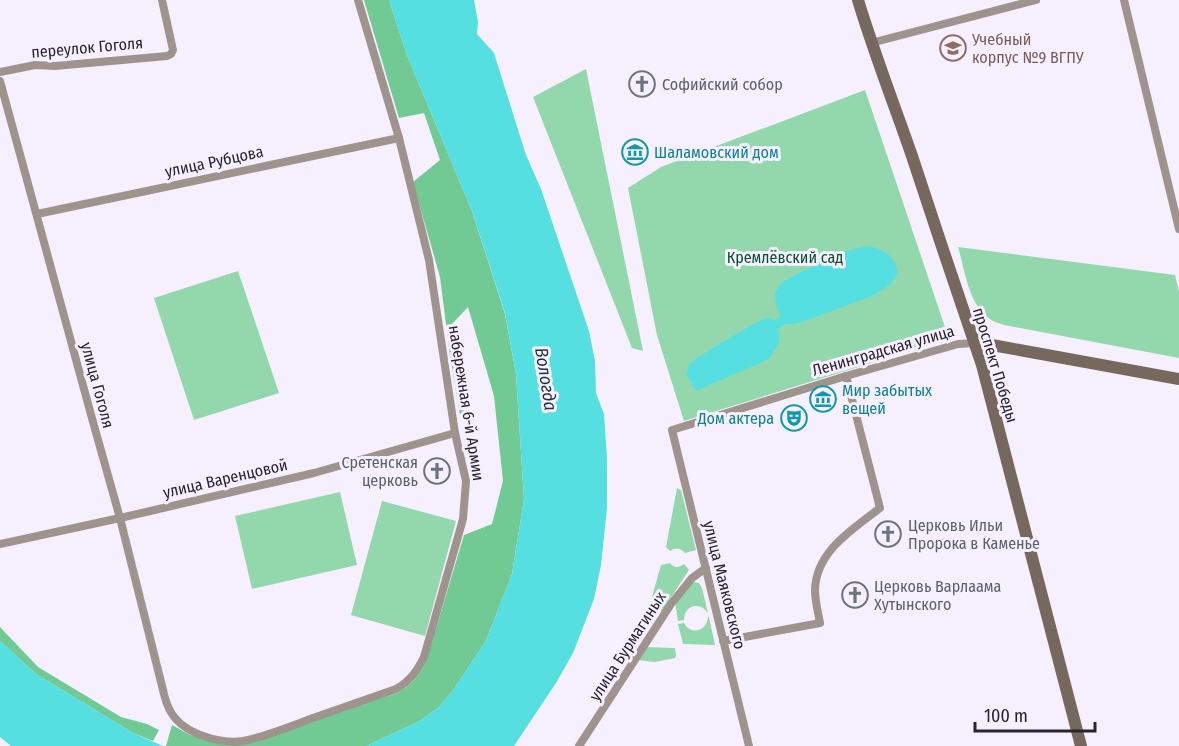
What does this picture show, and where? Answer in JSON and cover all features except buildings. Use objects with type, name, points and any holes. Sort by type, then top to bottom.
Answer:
[{"type":"main road","name":"проспект Победы","points":[[858,0],[987,380],[1081,746]]},
{"type":"main road","name":"Ленинградская улица","points":[[975,344],[992,345],[1179,379]]},
{"type":"street","name":"переулок Гоголя","points":[[0,72],[34,65],[55,66],[168,56],[173,50],[162,0]]},
{"type":"street","name":"набережная 6-й Армии","points":[[165,698],[169,710],[184,726],[220,741],[242,741],[396,689],[412,678],[424,657],[463,519],[466,481],[455,433],[429,260],[399,138],[358,0]]},
{"type":"street","points":[[871,43],[1036,0]]},
{"type":"street","points":[[1124,0],[1179,229]]},
{"type":"street","name":"улица Гоголя","points":[[0,81],[120,518],[165,698]]},
{"type":"street","name":"улица Рубцова","points":[[37,214],[399,138]]},
{"type":"street","name":"Ленинградская улица","points":[[672,430],[958,344],[975,344]]},
{"type":"street","points":[[723,641],[820,622],[815,586],[830,550],[880,508],[846,376]]},
{"type":"street","name":"улица Маяковского","points":[[672,430],[749,746]]},
{"type":"street","name":"улица Варенцовой","points":[[0,544],[314,473],[455,433]]},
{"type":"street","name":"улица Бурмагиных","points":[[579,746],[671,604],[692,578],[706,568]]},
{"type":"green space","points":[[364,0],[389,0],[407,55],[472,211],[505,314],[516,374],[524,499],[512,574],[486,641],[452,692],[438,708],[418,722],[366,746],[166,746],[172,725],[190,735],[242,743],[402,690],[415,679],[427,659],[464,535],[492,524],[503,481],[494,396],[468,307],[452,324],[459,372],[470,403],[460,415],[440,277],[413,182],[440,160],[424,113],[399,118]]},
{"type":"green space","points":[[586,69],[643,351],[632,348],[533,97]]},
{"type":"green space","name":"Кремлёвский сад","points":[[865,90],[949,339],[684,421],[657,335],[628,188],[661,167]]},
{"type":"green space","points":[[958,247],[1175,275],[1179,292],[1179,358],[993,321],[983,313],[972,296]]},
{"type":"green space","points":[[238,271],[279,393],[194,420],[154,298]]},
{"type":"green space","points":[[677,488],[681,490],[696,550],[685,553],[678,549],[670,551],[666,547]]},
{"type":"green space","points":[[340,492],[357,565],[252,589],[235,516]]},
{"type":"green space","points":[[382,501],[456,521],[425,636],[351,615]]},
{"type":"green space","points":[[670,563],[676,567],[684,564],[689,570],[662,611],[650,604],[661,565]]},
{"type":"green space","points":[[693,582],[699,583],[702,588],[708,613],[702,607],[694,606],[687,611],[684,620],[678,621],[675,602]]},
{"type":"green space","points":[[708,617],[715,645],[683,644],[678,624],[684,623],[694,631],[705,626]]},
{"type":"green space","points":[[0,627],[38,667],[121,717],[159,730],[153,741],[133,733],[36,674],[0,641]]},
{"type":"green space","points":[[645,647],[675,648],[676,656],[655,662],[638,660]]},
{"type":"water","name":"Вологда","points":[[389,0],[474,0],[478,22],[477,34],[494,53],[526,155],[541,189],[589,331],[595,361],[596,393],[604,414],[607,508],[601,565],[594,599],[573,653],[514,746],[366,746],[418,722],[438,708],[452,692],[486,641],[512,574],[524,499],[516,374],[505,313],[472,211],[407,55]]},
{"type":"water","points":[[869,246],[884,252],[894,261],[898,272],[891,284],[872,296],[802,322],[785,324],[777,330],[779,342],[769,359],[698,390],[695,389],[686,374],[690,363],[763,319],[771,318],[774,321],[781,316],[776,305],[775,293],[782,282],[833,257],[853,249]]},
{"type":"water","points":[[0,641],[36,674],[133,733],[163,746],[11,746],[0,737]]},
{"type":"place","name":"Учебный корпус №9 ВГПУ","points":[[953,48]]},
{"type":"place","name":"Софийский собор","points":[[642,84]]},
{"type":"place","name":"Шаламовский дом","points":[[635,152]]},
{"type":"place","name":"Мир забытых вещей","points":[[823,399]]},
{"type":"place","name":"Дом актера","points":[[794,418]]},
{"type":"place","name":"Сретенская церковь","points":[[437,471]]},
{"type":"place","name":"Церковь Ильи Пророка в Каменье","points":[[888,534]]},
{"type":"place","name":"Церковь Варлаама Хутынского","points":[[855,595]]}]
